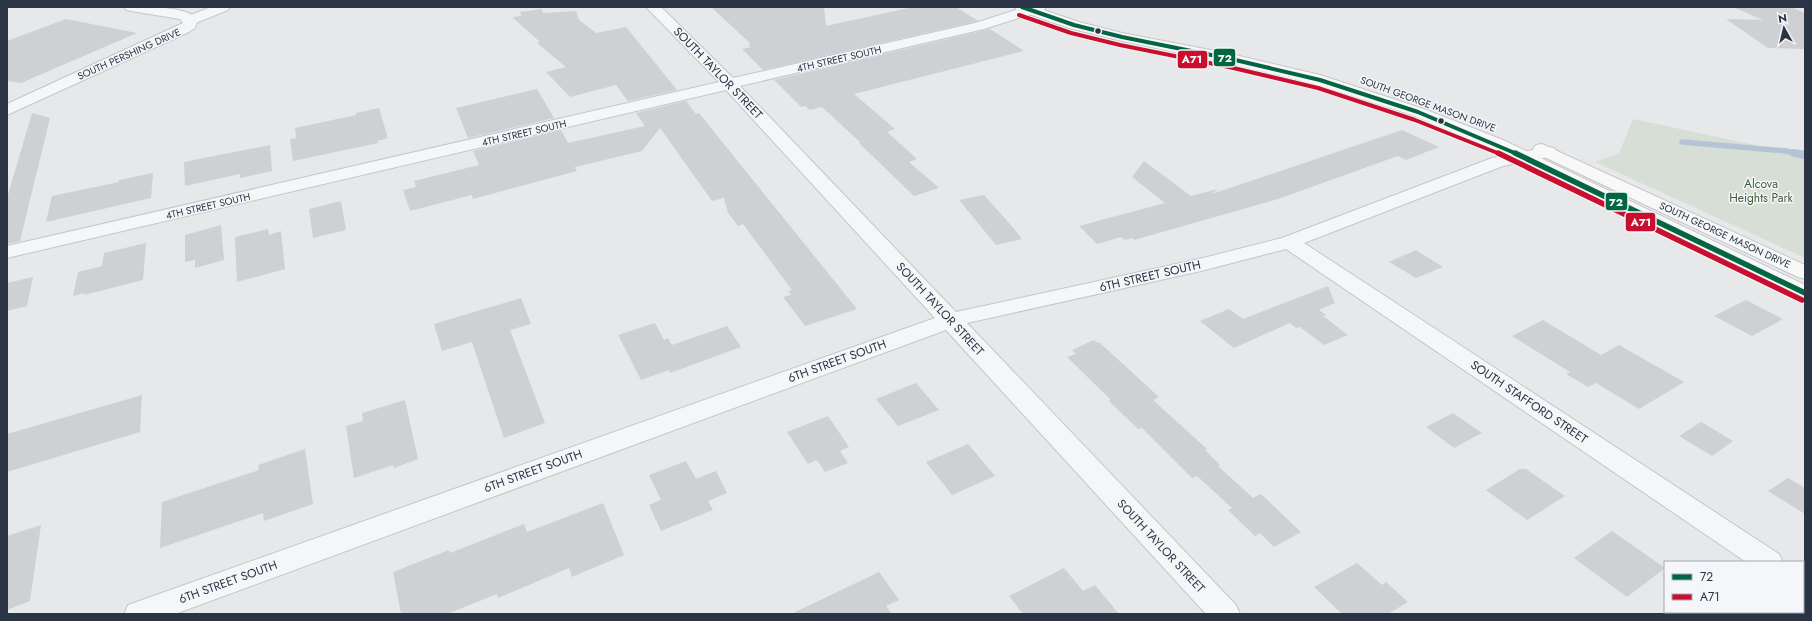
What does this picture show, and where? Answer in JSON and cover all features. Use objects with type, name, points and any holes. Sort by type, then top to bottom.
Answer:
[{"type":"main road","name":"SOUTH GEORGE MASON DRIVE","points":[[1053,7],[1137,30],[1270,56],[1334,72],[1442,107],[1487,124],[1805,273]]},
{"type":"main road","name":"SOUTH GEORGE MASON DRIVE","points":[[1030,8],[1074,25],[1122,37],[1231,58],[1320,80],[1418,112],[1523,157],[1805,293]]},
{"type":"street","name":"SOUTH PERSHING DRIVE","points":[[8,109],[184,30],[190,25],[191,20],[179,15],[131,7]]},
{"type":"street","points":[[191,20],[223,7]]},
{"type":"street","name":"SOUTH TAYLOR STREET","points":[[653,7],[730,85],[1224,614]]},
{"type":"street","name":"4TH STREET SOUTH","points":[[7,252],[979,26],[1030,8]]},
{"type":"street","name":"6TH STREET SOUTH","points":[[139,614],[950,320],[1201,265],[1290,242],[1498,162],[1548,152]]},
{"type":"street","name":"SOUTH STAFFORD STREET","points":[[1290,242],[1768,561]]},
{"type":"green space","name":"Alcova Heights Park","points":[[1633,119],[1805,156],[1805,258],[1595,162],[1619,153]]},
{"type":"building","points":[[711,7],[824,7],[826,26],[913,7],[956,7],[978,21],[763,70],[742,49],[751,47],[748,45],[751,44]]},
{"type":"building","points":[[1733,7],[1791,7],[1805,13],[1805,49],[1768,48],[1726,19],[1763,20]]},
{"type":"building","points":[[542,9],[543,13],[576,11],[579,20],[596,33],[626,27],[677,90],[628,101],[616,85],[570,97],[546,72],[566,67],[537,43],[540,42],[512,17],[521,16],[520,12]]},
{"type":"building","points":[[66,19],[137,33],[21,83],[7,81],[7,41]]},
{"type":"building","points":[[990,29],[1024,51],[854,94],[895,129],[887,132],[917,159],[909,162],[939,188],[914,196],[859,143],[860,142],[822,107],[810,110],[805,106],[801,107],[774,80]]},
{"type":"building","points":[[537,89],[554,118],[468,138],[456,108]]},
{"type":"building","points":[[686,101],[696,114],[699,113],[857,309],[805,326],[783,297],[791,295],[788,291],[792,290],[743,224],[738,226],[728,213],[724,198],[712,201],[660,128],[642,151],[575,167],[577,171],[473,199],[472,195],[410,211],[403,190],[416,187],[414,181],[479,165],[473,151],[561,130],[568,143],[645,126],[636,113]]},
{"type":"building","points":[[379,108],[388,138],[377,141],[378,143],[293,161],[290,139],[296,138],[295,128],[356,115],[356,113]]},
{"type":"building","points":[[32,113],[50,118],[20,241],[7,244],[7,198]]},
{"type":"building","points":[[1402,130],[1439,147],[1406,160],[1398,156],[1278,199],[1134,240],[1133,238],[1125,240],[1121,237],[1097,244],[1079,226],[1165,203],[1132,177],[1144,161],[1191,196],[1218,189],[1212,194]]},
{"type":"building","points":[[270,145],[272,171],[240,178],[240,174],[185,186],[184,162]]},
{"type":"building","points":[[153,173],[151,198],[46,222],[52,196],[119,182],[119,180]]},
{"type":"building","points":[[984,195],[1022,239],[996,245],[959,200]]},
{"type":"building","points":[[341,201],[346,230],[313,238],[309,209]]},
{"type":"building","points":[[221,225],[224,260],[195,268],[195,260],[185,262],[185,235]]},
{"type":"building","points":[[268,229],[269,235],[281,231],[285,269],[237,282],[235,237]]},
{"type":"building","points":[[146,243],[143,280],[84,295],[85,293],[73,296],[78,272],[102,266],[104,253]]},
{"type":"building","points":[[1416,250],[1443,267],[1416,278],[1389,262]]},
{"type":"building","points":[[33,277],[27,306],[7,311],[7,283]]},
{"type":"building","points":[[1328,286],[1335,303],[1319,310],[1326,315],[1323,316],[1348,335],[1324,345],[1300,327],[1296,328],[1290,323],[1234,348],[1200,321],[1229,309],[1243,319]]},
{"type":"building","points":[[521,298],[531,324],[510,330],[545,423],[504,438],[472,342],[442,351],[434,324]]},
{"type":"building","points":[[1746,300],[1783,319],[1752,336],[1714,316]]},
{"type":"building","points":[[1543,320],[1601,355],[1619,345],[1684,382],[1639,409],[1596,383],[1588,387],[1566,374],[1570,372],[1512,336]]},
{"type":"building","points":[[655,323],[664,340],[668,338],[672,345],[727,326],[741,347],[670,373],[669,370],[641,380],[618,335]]},
{"type":"building","points":[[1094,340],[1097,343],[1099,342],[1159,397],[1153,400],[1207,449],[1205,450],[1220,465],[1218,466],[1253,498],[1261,494],[1301,532],[1274,547],[1260,533],[1255,536],[1228,510],[1232,508],[1197,476],[1192,478],[1142,428],[1138,429],[1067,357],[1076,354],[1072,350]]},
{"type":"building","points":[[916,383],[939,410],[898,426],[876,399]]},
{"type":"building","points":[[142,395],[140,432],[7,472],[7,434]]},
{"type":"building","points":[[405,400],[418,459],[394,468],[393,465],[354,478],[346,426],[363,421],[362,413]]},
{"type":"building","points":[[1453,413],[1482,433],[1454,448],[1426,427]]},
{"type":"building","points":[[828,416],[849,447],[840,451],[848,463],[825,472],[817,460],[808,464],[787,432]]},
{"type":"building","points":[[1701,422],[1733,441],[1712,456],[1679,436]]},
{"type":"building","points":[[968,444],[995,476],[952,495],[926,462]]},
{"type":"building","points":[[305,449],[313,504],[264,521],[263,513],[160,548],[162,502],[259,470],[258,465]]},
{"type":"building","points":[[686,461],[696,479],[716,471],[727,493],[708,501],[713,510],[661,531],[649,505],[661,500],[649,475]]},
{"type":"building","points":[[1520,469],[1526,469],[1565,496],[1527,520],[1486,490]]},
{"type":"building","points":[[1788,478],[1805,488],[1805,514],[1768,491]]},
{"type":"building","points":[[603,503],[624,555],[572,577],[569,568],[498,598],[497,594],[447,614],[401,614],[393,572],[449,550],[450,553],[524,524],[527,532]]},
{"type":"building","points":[[41,525],[30,601],[7,610],[7,536]]},
{"type":"building","points":[[1612,531],[1664,569],[1627,597],[1574,558]]},
{"type":"building","points":[[1357,563],[1382,585],[1386,582],[1408,602],[1388,614],[1342,614],[1314,587]]},
{"type":"building","points":[[1064,568],[1083,591],[1095,585],[1119,614],[1023,614],[1009,596]]},
{"type":"building","points":[[879,572],[899,600],[886,606],[892,614],[791,614]]},
{"type":"waterway","points":[[1682,142],[1786,151],[1797,154]]},
{"type":"waterway","points":[[1797,154],[1805,155]]},
{"type":"transit line","name":"72","points":[[1022,7],[1074,25],[1122,37],[1231,59],[1320,80],[1418,112],[1497,144],[1805,293]]},
{"type":"transit line","name":"A71","points":[[1019,15],[1071,33],[1120,45],[1229,67],[1318,88],[1415,120],[1494,151],[1802,300]]}]
